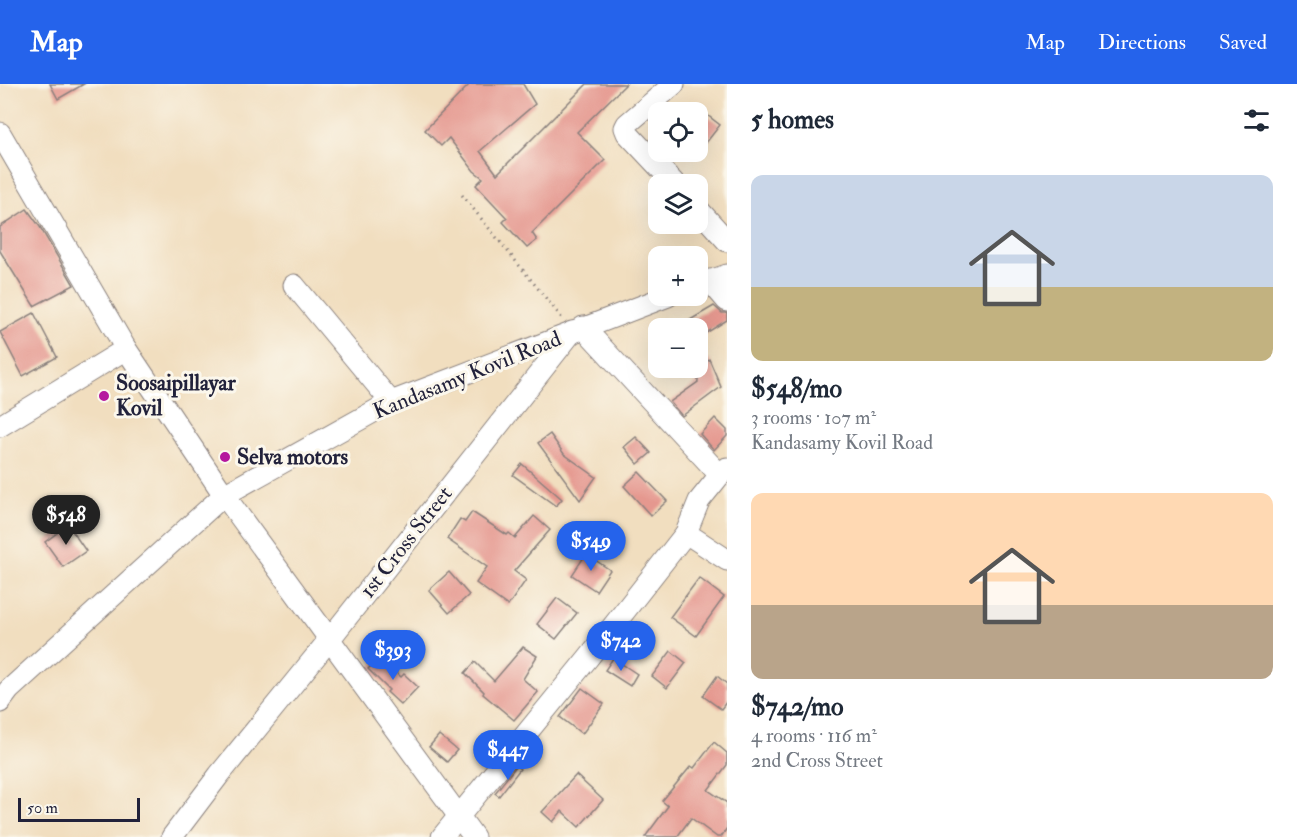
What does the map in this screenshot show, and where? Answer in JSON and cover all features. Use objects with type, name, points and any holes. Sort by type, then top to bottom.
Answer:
[{"type":"street","points":[[665,174],[627,134],[625,128],[674,84]]},
{"type":"street","points":[[0,133],[126,349],[224,495],[474,837]]},
{"type":"street","points":[[708,220],[727,240]]},
{"type":"street","points":[[711,280],[727,301]]},
{"type":"street","points":[[294,285],[391,402]]},
{"type":"street","name":"Kandasamy Kovil Road","points":[[0,702],[9,690],[224,495],[391,402],[648,303]]},
{"type":"street","points":[[442,837],[588,658],[686,533],[699,501],[724,472],[578,329]]},
{"type":"street","name":"1st Cross Street","points":[[172,837],[219,775],[578,329]]},
{"type":"street","points":[[0,426],[126,349]]},
{"type":"street","points":[[686,533],[727,560]]},
{"type":"path","points":[[462,195],[578,329]]},
{"type":"building","points":[[50,84],[84,84],[58,99]]},
{"type":"building","points":[[470,84],[523,84],[535,104],[480,151],[497,174],[587,84],[626,84],[577,132],[605,160],[532,233],[537,240],[527,248],[503,222],[507,218],[476,185],[483,178],[474,171],[449,138],[441,146],[425,130]]},
{"type":"building","points":[[708,116],[720,125],[708,140]]},
{"type":"building","points":[[27,209],[74,285],[34,306],[0,251],[0,227]]},
{"type":"building","points":[[714,306],[722,313],[727,313],[727,320],[708,332],[708,318],[693,318]]},
{"type":"building","points":[[34,313],[57,357],[23,376],[0,332]]},
{"type":"building","points":[[708,360],[721,387],[682,416],[670,402],[698,382],[698,378],[708,378]]},
{"type":"building","points":[[715,418],[727,430],[727,436],[714,450],[700,434]]},
{"type":"building","points":[[550,434],[564,454],[596,477],[580,500],[538,443]]},
{"type":"building","points":[[636,437],[651,453],[638,464],[624,447]]},
{"type":"building","points":[[522,464],[562,499],[556,506],[513,475]]},
{"type":"building","points":[[639,472],[667,501],[651,516],[624,486]]},
{"type":"building","points":[[472,512],[515,538],[534,516],[550,530],[514,571],[526,580],[508,606],[476,583],[487,567],[447,539],[460,519],[465,522]]},
{"type":"building","points":[[68,525],[86,551],[63,567],[45,542]]},
{"type":"building","points":[[586,554],[610,570],[596,591],[572,575]]},
{"type":"building","points":[[449,572],[469,595],[449,613],[429,590]]},
{"type":"building","points":[[699,578],[724,597],[696,636],[670,617]]},
{"type":"building","points":[[557,598],[577,613],[556,639],[537,624]]},
{"type":"building","points":[[523,647],[537,656],[523,679],[538,692],[514,720],[483,694],[484,692],[465,673],[475,662],[494,681]]},
{"type":"building","points":[[671,651],[686,663],[667,688],[652,676]]},
{"type":"building","points":[[380,657],[401,677],[404,674],[418,687],[401,705],[368,669]]},
{"type":"building","points":[[613,658],[637,674],[630,686],[605,670]]},
{"type":"building","points":[[717,676],[727,684],[727,701],[721,709],[703,696]]},
{"type":"building","points":[[582,688],[604,704],[582,734],[560,717]]},
{"type":"building","points":[[439,735],[457,750],[447,762],[429,747]]},
{"type":"building","points":[[714,742],[727,753],[727,765],[708,790],[727,803],[727,828],[721,837],[717,837],[691,818],[677,837],[645,837],[668,806],[662,801],[691,766],[694,768]]},
{"type":"building","points":[[516,766],[520,769],[499,796],[495,793]]},
{"type":"building","points":[[576,775],[603,800],[579,827],[562,811],[553,822],[542,812]]},
{"type":"place","name":"Soosaipillayar Kovil","points":[[104,396]]},
{"type":"place","name":"Selva motors","points":[[225,457]]}]
